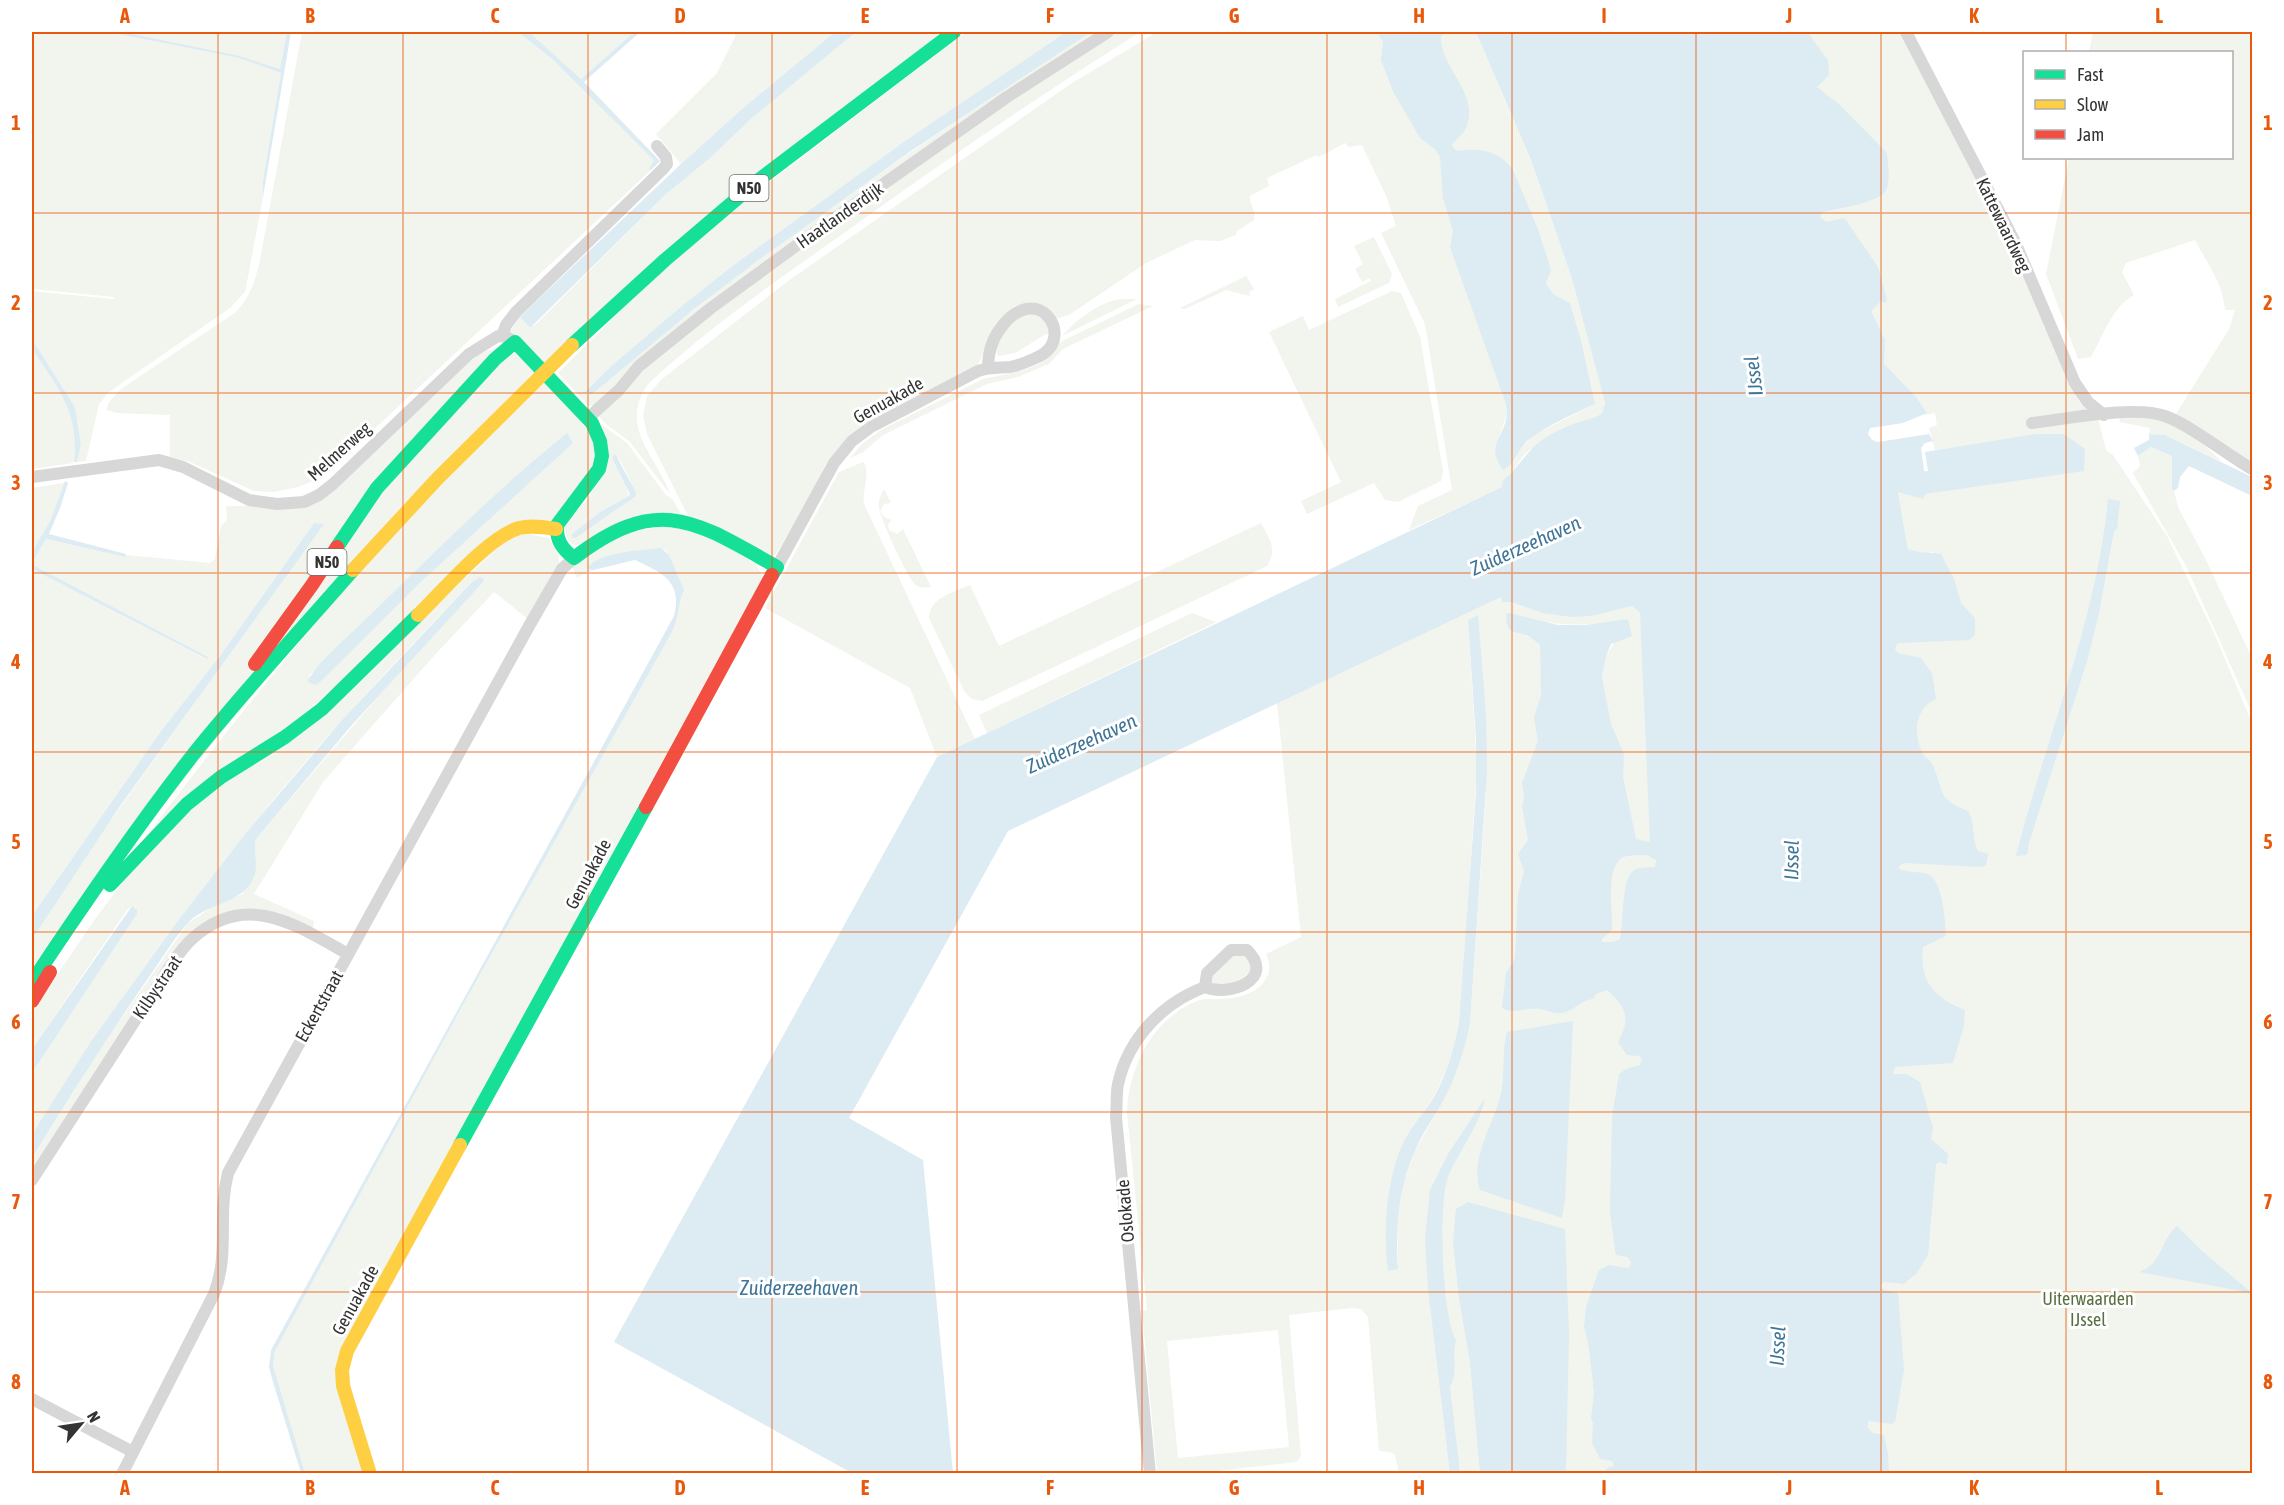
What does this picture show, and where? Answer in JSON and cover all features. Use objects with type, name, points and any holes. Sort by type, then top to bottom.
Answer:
[{"type":"main road","name":"N50","points":[[32,982],[97,885],[191,758],[234,705],[405,513],[557,359],[665,260],[760,179],[954,32]]},
{"type":"main road","name":"N50","points":[[191,758],[195,745],[291,615],[377,488],[491,364],[515,342]]},
{"type":"main road","points":[[515,342],[588,418],[599,439],[600,465],[593,481],[563,515],[556,529],[559,544],[574,558],[594,542],[628,525],[669,520],[703,527],[777,567]]},
{"type":"main road","name":"N50","points":[[108,888],[187,804],[221,777],[292,732],[322,708],[486,549],[505,535],[525,526],[540,525],[556,529]]},
{"type":"main road","name":"Genuakade","points":[[370,1473],[343,1386],[342,1370],[347,1351],[777,567]]},
{"type":"main road","name":"N50","points":[[32,1001],[108,888],[268,669]]},
{"type":"street","name":"Haatlanderdijk","points":[[588,418],[645,360],[711,308],[1007,97],[1108,32]]},
{"type":"street","name":"Kattewaardweg","points":[[1906,32],[2015,243],[2075,383],[2088,402],[2104,415]]},
{"type":"street","points":[[515,342],[502,336],[506,325],[516,312],[667,164],[666,156],[657,146]]},
{"type":"street","name":"Genuakade","points":[[777,567],[834,463],[852,441],[871,427],[988,368],[1016,365],[1047,351],[1053,343],[1055,333],[1050,320],[1044,313],[1030,308],[1015,312],[1008,318],[993,340],[989,352],[988,368]]},
{"type":"street","name":"Melmerweg","points":[[32,477],[159,460],[183,467],[249,500],[277,504],[304,502],[319,495],[333,484],[463,359],[494,337],[502,336]]},
{"type":"street","points":[[2032,423],[2104,415],[2152,413],[2167,417],[2253,469]]},
{"type":"street","name":"Eckertstraat","points":[[122,1473],[222,1275],[222,1210],[228,1173],[545,597],[562,569],[574,558]]},
{"type":"street","name":"Kilbystraat","points":[[32,1180],[169,968],[190,940],[202,931],[233,917],[266,915],[290,922],[348,954]]},
{"type":"street","name":"Oslokade","points":[[1150,1473],[1116,1117],[1118,1084],[1143,1029],[1187,993],[1205,987]]},
{"type":"street","points":[[32,1399],[133,1452]]},
{"type":"green space","points":[[32,32],[108,32],[239,58],[281,73],[263,181],[263,197],[245,292],[230,308],[109,392],[99,404],[86,461],[77,462],[81,445],[75,407],[32,339],[32,291],[113,299],[114,297],[32,289]]},
{"type":"green space","points":[[123,32],[287,32],[280,70],[236,55]]},
{"type":"green space","points":[[302,32],[518,32],[551,58],[655,160],[649,169],[651,170],[323,477],[298,487],[273,492],[254,491],[190,462],[170,457],[170,415],[117,413],[106,410],[109,402],[121,389],[236,312],[249,294],[260,260]]},
{"type":"green space","points":[[529,32],[634,32],[581,79]]},
{"type":"green space","points":[[735,32],[835,32],[742,109],[681,164],[656,134],[717,73],[735,37]]},
{"type":"green space","points":[[856,32],[942,32],[543,364],[510,331],[520,317],[530,328],[537,323],[665,195],[710,158],[751,119]]},
{"type":"green space","points":[[966,32],[1066,32],[905,141],[735,264],[618,360],[586,393],[591,395],[710,297],[835,205],[1091,32],[1103,32],[908,162],[595,405],[589,406],[558,373],[622,309],[719,221]]},
{"type":"green space","points":[[1114,32],[1140,32],[992,129],[796,267],[745,304],[649,383],[640,399],[637,413],[638,427],[642,440],[670,494],[629,441],[599,417],[599,414],[641,369],[713,311],[954,137]]},
{"type":"green space","points":[[1157,32],[1476,32],[1531,160],[1572,279],[1605,403],[1602,413],[1566,427],[1535,446],[1524,455],[1503,480],[1503,487],[1409,530],[1418,506],[1452,490],[1426,330],[1381,233],[1396,226],[1387,198],[1362,145],[1349,147],[1345,143],[1319,157],[1317,155],[1267,178],[1269,186],[1250,196],[1254,220],[1237,231],[1236,235],[1220,241],[1195,240],[1146,263],[1069,315],[1054,317],[1038,304],[1032,303],[1014,306],[992,332],[978,365],[850,437],[825,465],[814,491],[774,557],[688,516],[647,434],[643,416],[647,396],[662,379],[788,281],[1072,83]],"holes":[[[1548,277],[1546,283],[1553,294],[1570,303],[1595,404],[1534,435],[1516,453],[1495,448],[1507,414],[1488,353]]]},
{"type":"green space","name":"Uiterwaarden IJssel","points":[[1755,32],[1901,32],[1979,179],[2098,418],[2106,450],[2113,455],[2167,536],[2214,633],[2252,723],[2252,1473],[1860,1473],[1892,650],[1933,552],[1921,554],[1908,549],[1898,491],[1924,494],[2043,476],[1949,448],[1935,450],[1929,428],[1937,425],[1935,413],[1864,425]]},
{"type":"green space","points":[[2093,32],[2252,32],[2252,466],[2174,417],[2229,329],[2235,310],[2225,310],[2218,282],[2195,240],[2126,263],[2122,272],[2134,295],[2126,300],[2114,314],[2091,357],[2078,359],[2046,274],[2069,159],[2233,159],[2233,51],[2089,51]]},
{"type":"green space","points":[[1374,237],[1392,274],[1389,283],[1338,307],[1335,299],[1371,281],[1370,278],[1362,282],[1355,269],[1363,264],[1354,246]]},
{"type":"green space","points":[[1246,276],[1254,289],[1249,292],[1250,296],[1226,290],[1185,309],[1180,308]]},
{"type":"green space","points":[[1392,291],[1401,293],[1420,337],[1443,471],[1441,481],[1398,502],[1385,500],[1374,483],[1307,514],[1301,501],[1341,482],[1269,332],[1303,316],[1309,330]]},
{"type":"green space","points":[[1120,299],[1137,299],[1062,336],[1088,313],[1104,304]]},
{"type":"green space","points":[[1139,304],[1153,306],[1063,349],[1049,364],[1018,377],[987,384],[883,435],[862,453],[850,458],[862,444],[881,430],[983,379],[1022,371],[1043,362],[1053,354],[1060,342]]},
{"type":"green space","points":[[1031,312],[1048,323],[1050,335],[1046,334],[1015,353],[998,356],[995,347],[1013,319]]},
{"type":"green space","points":[[32,349],[58,388],[71,416],[76,447],[73,463],[32,469]]},
{"type":"green space","points":[[490,350],[514,354],[536,370],[399,509],[32,971],[32,939],[85,856],[323,524],[314,523],[220,656],[161,731],[32,916],[32,569],[206,659],[208,657],[33,565],[32,562],[45,539],[125,557],[126,555],[210,563],[215,559],[221,526],[227,520],[226,506],[308,505],[474,354]]},
{"type":"green space","points":[[546,381],[595,438],[594,468],[550,522],[530,520],[309,717],[131,857],[230,728],[368,562],[456,468]],"holes":[[[553,444],[425,578],[316,685],[309,676],[329,655],[483,507]]]},
{"type":"green space","points":[[2119,417],[2147,417],[2168,422],[2198,440],[2222,462],[2165,435],[2149,434],[2150,428],[2120,422]]},
{"type":"green space","points":[[601,424],[627,443],[680,512],[678,516],[575,545],[567,536],[565,528],[571,516],[587,500],[593,489]],"holes":[[[618,456],[636,496],[580,535],[572,534],[600,512],[629,496]]]},
{"type":"green space","points":[[2151,447],[2172,456],[2172,488],[2178,507],[2207,562],[2252,658],[2252,713],[2187,568],[2133,473],[2140,466],[2138,456]]},
{"type":"green space","points":[[863,462],[867,472],[864,504],[975,739],[937,757],[910,688],[765,608],[839,472]]},
{"type":"green space","points":[[64,483],[50,521],[32,552],[32,488]]},
{"type":"green space","points":[[884,489],[891,503],[884,504],[880,511],[884,517],[891,520],[888,525],[889,530],[897,534],[903,529],[931,587],[921,587],[915,584],[899,557],[880,512],[879,502]]},
{"type":"green space","points":[[1261,523],[1272,549],[1267,566],[982,701],[972,699],[964,691],[929,618],[933,605],[950,593],[970,585],[999,646]]},
{"type":"green space","points":[[663,526],[702,532],[756,564],[763,577],[345,1343],[363,1473],[305,1474],[273,1366],[275,1351],[458,1014],[672,632],[683,593],[666,550],[589,569],[593,570],[577,578],[572,566],[614,536]]},
{"type":"green space","points":[[517,532],[549,538],[559,556],[559,564],[528,619],[494,592],[432,658],[323,782],[254,894],[314,921],[313,928],[279,913],[258,910],[206,921],[189,933],[32,1179],[32,1158],[102,1046],[188,923],[211,908],[243,894],[256,839],[481,577],[472,582],[327,737],[216,871],[108,1019],[32,1134],[32,1073],[137,914],[132,906],[127,910],[32,1049],[32,1012],[93,922],[136,864],[165,831]]},
{"type":"green space","points":[[1501,597],[1503,602],[1511,602],[1542,613],[1632,606],[1640,613],[1656,864],[1631,1262],[1614,1466],[1604,1474],[1399,1473],[1395,1455],[1379,1451],[1368,1317],[1361,1309],[1352,1308],[1289,1315],[1301,1456],[1297,1462],[1213,1473],[1157,1473],[1142,1311],[1147,1310],[1127,1113],[1128,1096],[1138,1062],[1146,1046],[1168,1019],[1197,1001],[1239,997],[1256,989],[1268,974],[1269,964],[1266,954],[1301,937],[1277,703]],"holes":[[[1519,615],[1560,624],[1600,623],[1628,619],[1606,656],[1541,689],[1540,645],[1530,637],[1513,632]],[[1477,616],[1486,713],[1486,794],[1470,1024],[1456,1073],[1415,1151],[1404,1182],[1397,1217],[1398,1269],[1386,1234],[1392,1179],[1404,1142],[1434,1096],[1447,1068],[1456,1041],[1461,1006],[1477,768],[1468,620]],[[1278,1330],[1289,1447],[1178,1458],[1167,1341]]]},
{"type":"green space","points":[[1192,613],[1216,622],[987,733],[979,715]]},
{"type":"green space","points":[[1242,953],[1254,968],[1250,972],[1229,984],[1211,982],[1210,978],[1231,956]]},
{"type":"water","points":[[108,32],[123,32],[236,55],[280,69],[287,32],[291,32],[263,197],[263,181],[281,73],[239,58]]},
{"type":"water","points":[[518,32],[529,32],[581,79],[634,32],[640,32],[584,82],[660,161],[651,170],[649,169],[654,160],[551,58]]},
{"type":"water","points":[[835,32],[856,32],[751,119],[710,158],[665,195],[530,328],[520,317],[531,306],[742,109]]},
{"type":"water","points":[[1066,32],[1091,32],[911,151],[693,310],[591,395],[585,392],[618,360],[735,264],[905,141]]},
{"type":"water","points":[[1377,32],[1445,32],[1441,36],[1442,47],[1464,92],[1469,115],[1465,130],[1452,146],[1457,151],[1480,150],[1494,154],[1512,168],[1538,229],[1551,270],[1546,283],[1553,294],[1570,303],[1581,340],[1595,404],[1535,435],[1524,444],[1507,468],[1503,470],[1495,453],[1506,421],[1506,408],[1450,247],[1453,231],[1443,198],[1440,157],[1436,150],[1420,138],[1393,91],[1381,60],[1383,42]]},
{"type":"water","points":[[1476,32],[1808,33],[1828,60],[1829,75],[1817,87],[1840,105],[1887,153],[1889,178],[1887,188],[1881,196],[1856,205],[1822,212],[1820,217],[1826,222],[1843,218],[1846,220],[1878,267],[1887,300],[1885,303],[1881,301],[1871,311],[1885,340],[1884,364],[1916,397],[1927,413],[1903,423],[1870,428],[1868,434],[1872,440],[1878,442],[1929,434],[1933,441],[1925,443],[1921,448],[1924,471],[1928,471],[1925,452],[2036,434],[2064,434],[2085,449],[2084,471],[1925,494],[1923,499],[1898,492],[1908,549],[1941,554],[1954,579],[1961,603],[1975,618],[1975,635],[1969,640],[1901,643],[1897,644],[1895,649],[1898,653],[1921,658],[1932,673],[1936,699],[1924,708],[1920,715],[1917,729],[1919,745],[1932,764],[1943,794],[1951,803],[1968,811],[1978,851],[1988,854],[1986,865],[1981,867],[1904,863],[1899,866],[1902,870],[1927,874],[1937,884],[1942,901],[1946,936],[1923,947],[1922,959],[1926,979],[1937,994],[1965,1010],[1964,1026],[1953,1063],[1895,1067],[1893,1074],[1906,1074],[1920,1082],[1933,1128],[1931,1139],[1948,1154],[1947,1165],[1940,1162],[1936,1164],[1928,1255],[1917,1273],[1904,1284],[1884,1282],[1881,1284],[1882,1289],[1898,1293],[1904,1370],[1895,1422],[1891,1424],[1869,1421],[1867,1427],[1873,1433],[1884,1435],[1889,1473],[1604,1473],[1607,1468],[1614,1466],[1612,1461],[1600,1459],[1592,1443],[1593,1423],[1591,1419],[1594,1392],[1584,1327],[1586,1307],[1599,1270],[1609,1265],[1630,1267],[1631,1262],[1627,1257],[1616,1255],[1610,1212],[1612,1117],[1619,1074],[1626,1069],[1640,1065],[1642,1059],[1639,1056],[1627,1055],[1618,1042],[1624,1030],[1624,1012],[1619,1002],[1607,990],[1563,1013],[1540,1009],[1511,1011],[1502,1008],[1506,973],[1515,958],[1518,894],[1524,871],[1518,854],[1528,840],[1522,806],[1524,797],[1522,783],[1538,741],[1534,717],[1541,695],[1540,645],[1528,636],[1511,631],[1507,625],[1506,614],[1510,613],[1558,625],[1585,625],[1628,619],[1632,636],[1611,644],[1602,677],[1611,724],[1624,754],[1623,777],[1636,839],[1649,842],[1640,613],[1632,606],[1591,616],[1572,617],[1542,613],[1511,602],[1502,602],[1501,597],[1008,831],[849,1118],[923,1160],[953,1473],[852,1473],[614,1342],[937,757],[1502,487],[1503,480],[1542,440],[1563,428],[1602,413],[1605,403],[1572,279],[1531,160]],"holes":[[[1647,855],[1656,860],[1655,867],[1637,869],[1628,877],[1624,893],[1620,939],[1613,942],[1602,942],[1602,939],[1612,930],[1611,884],[1615,866],[1623,857]]]},
{"type":"water","points":[[32,339],[75,407],[81,445],[77,462],[74,462],[74,429],[70,415],[58,389],[32,349]]},
{"type":"water","points":[[567,433],[573,443],[425,578],[322,680],[316,685],[308,682],[325,659],[440,547],[515,477]]},
{"type":"water","points":[[2149,434],[2165,435],[2252,477],[2252,496],[2189,466],[2180,477],[2178,488],[2174,491],[2172,489],[2172,456],[2151,447],[2138,456],[2134,448],[2149,440]]},
{"type":"water","points":[[615,454],[636,496],[580,535],[572,537],[572,534],[600,512],[629,496],[612,458]]},
{"type":"water","points":[[65,481],[68,483],[49,534],[126,554],[125,557],[46,539],[32,562],[32,552],[50,521]]},
{"type":"water","points":[[2108,499],[2120,501],[2117,529],[2114,531],[2088,658],[2027,855],[2016,856],[2082,635],[2102,545]]},
{"type":"water","points":[[314,523],[324,524],[120,806],[32,939],[32,916],[161,731],[220,656]]},
{"type":"water","points":[[661,548],[669,555],[684,590],[672,632],[458,1014],[275,1351],[273,1366],[305,1473],[301,1473],[269,1367],[271,1350],[674,616],[676,594],[673,586],[654,569],[635,560],[593,570],[588,567],[612,555]]},
{"type":"water","points":[[32,562],[33,565],[208,657],[207,659],[32,569]]},
{"type":"water","points":[[480,577],[484,579],[483,582],[351,726],[256,839],[256,869],[247,888],[232,899],[195,917],[181,931],[115,1027],[32,1158],[32,1134],[92,1040],[180,918],[246,833],[343,719],[472,582]]},
{"type":"water","points":[[1478,615],[1486,713],[1487,772],[1470,1024],[1451,1084],[1409,1165],[1399,1209],[1398,1269],[1388,1271],[1387,1206],[1397,1158],[1403,1143],[1434,1097],[1443,1079],[1459,1023],[1476,792],[1476,740],[1468,620]]},
{"type":"water","points":[[132,906],[137,910],[137,914],[32,1073],[32,1049]]},
{"type":"water","points":[[1573,1021],[1565,1200],[1562,1218],[1480,1190],[1478,1167],[1483,1143],[1502,1089],[1507,1032]]},
{"type":"water","points":[[1485,1098],[1474,1129],[1448,1177],[1443,1211],[1443,1260],[1447,1308],[1456,1340],[1455,1369],[1450,1387],[1460,1473],[1450,1473],[1428,1289],[1425,1239],[1430,1190],[1448,1154]]},
{"type":"water","points":[[1468,1202],[1565,1229],[1569,1333],[1566,1473],[1480,1473],[1470,1362],[1459,1298],[1453,1242],[1456,1209]]},
{"type":"water","points":[[2177,1226],[2202,1251],[2252,1293],[2139,1272],[2153,1263],[2167,1238]]},
{"type":"traffic: fast","points":[[572,345],[665,260],[760,179],[954,32]]},
{"type":"traffic: fast","points":[[515,342],[592,423],[600,441],[602,456],[599,469],[557,525],[559,540],[570,555],[574,558],[604,538],[630,526],[654,520],[677,521],[723,537],[777,567],[772,575]]},
{"type":"traffic: fast","points":[[337,547],[377,488],[495,359],[515,342]]},
{"type":"traffic: fast","points":[[32,982],[110,867],[192,756],[251,685],[353,570]]},
{"type":"traffic: fast","points":[[110,885],[187,804],[221,777],[285,737],[322,709],[418,615]]},
{"type":"traffic: fast","points":[[460,1145],[646,807]]},
{"type":"traffic: slow","points":[[353,570],[437,479],[572,345]]},
{"type":"traffic: slow","points":[[418,615],[480,553],[507,533],[528,527],[556,529]]},
{"type":"traffic: slow","points":[[370,1474],[343,1386],[342,1370],[347,1351],[460,1145]]},
{"type":"traffic: jam","points":[[255,664],[337,547]]},
{"type":"traffic: jam","points":[[646,807],[772,575]]},
{"type":"traffic: jam","points":[[32,1001],[50,972]]},
{"type":"water label","name":"IJssel","points":[[1753,376]]},
{"type":"water label","name":"Zuiderzeehaven","points":[[1525,545]]},
{"type":"water label","name":"Zuiderzeehaven","points":[[1081,743]]},
{"type":"water label","name":"IJssel","points":[[1791,860]]},
{"type":"water label","name":"Zuiderzeehaven","points":[[799,1287]]},
{"type":"water label","name":"IJssel","points":[[1777,1346]]}]
